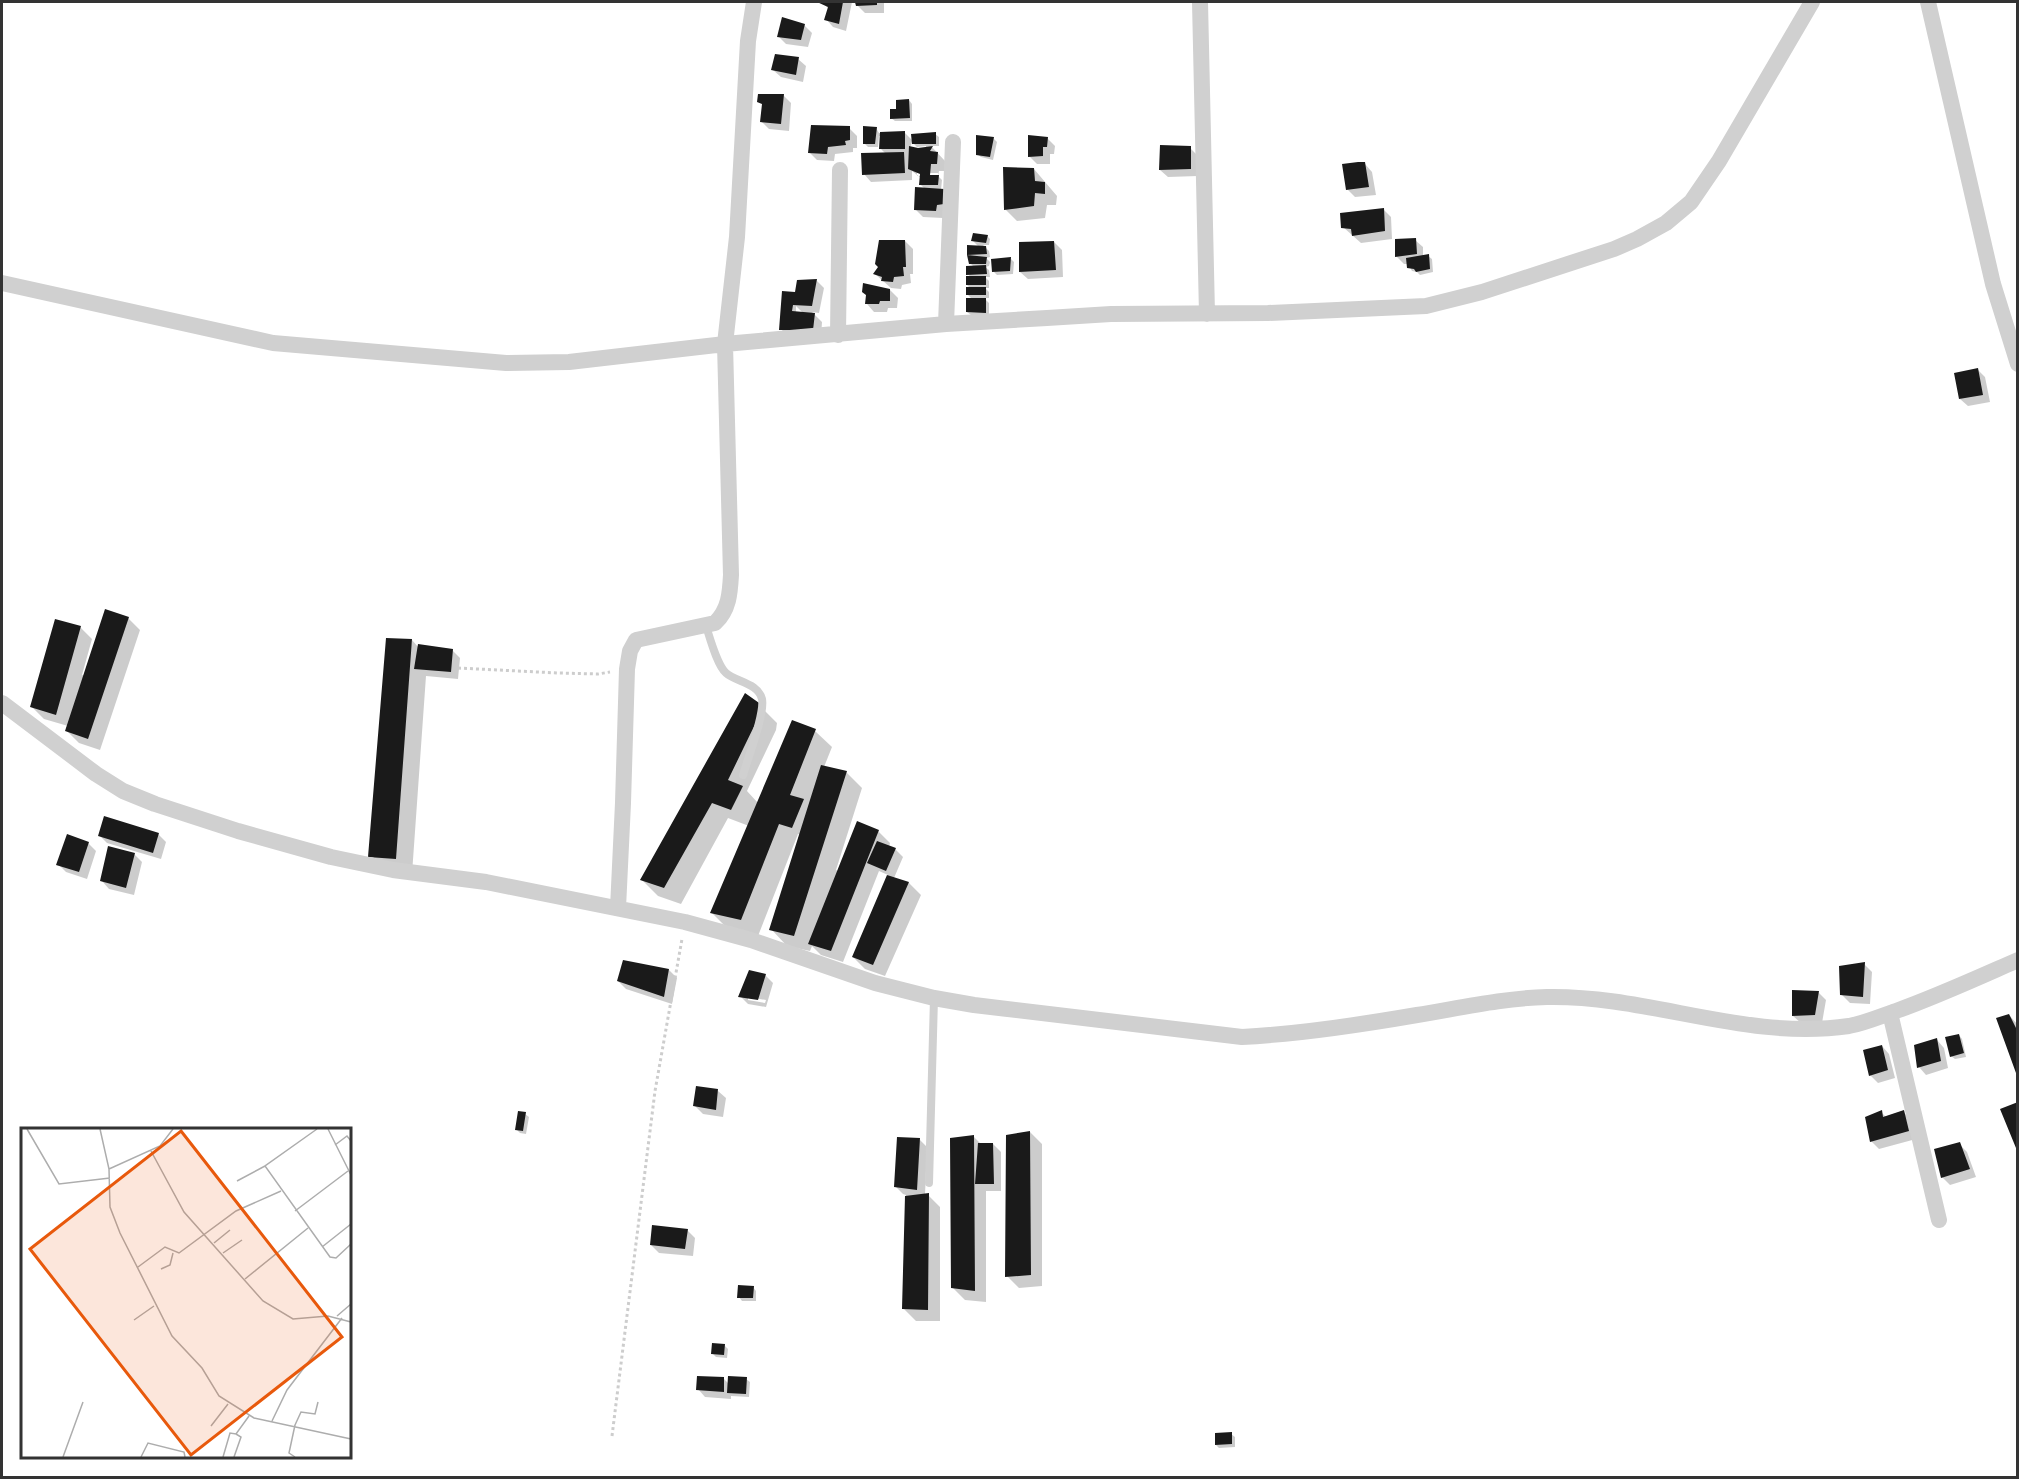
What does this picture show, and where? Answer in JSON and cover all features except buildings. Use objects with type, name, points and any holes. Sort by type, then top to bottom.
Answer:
[{"type":"street","points":[[618,908],[627,669],[630,651],[636,640],[706,626],[715,622],[722,616],[730,593],[725,344],[737,237],[748,41],[754,2]]},
{"type":"street","points":[[1200,2],[1207,314]]},
{"type":"street","points":[[2,283],[273,343],[506,363],[569,362],[725,344],[946,324],[1111,314],[1207,314],[1426,306],[1482,292],[1614,249],[1636,239],[1677,214],[1704,185],[1812,2]]},
{"type":"street","points":[[1928,2],[1993,284],[2018,364]]},
{"type":"street","points":[[946,324],[953,142]]},
{"type":"street","points":[[838,335],[840,170]]},
{"type":"street","points":[[2,703],[96,774],[123,790],[155,804],[331,857],[393,870],[486,882],[685,922],[786,951],[875,983],[934,998],[997,1008],[1242,1037],[1285,1035],[1483,1004],[1546,997],[1614,1002],[1751,1026],[1791,1029],[1848,1026],[1866,1022],[1926,1000],[2018,960]]},
{"type":"street","points":[[1890,1013],[1940,1220]]},
{"type":"lane","points":[[706,626],[722,668],[732,677],[756,690],[763,702],[743,775]]},
{"type":"lane","points":[[929,1183],[934,998]]},
{"type":"path","points":[[458,668],[598,674],[627,669]]},
{"type":"path","points":[[612,1436],[655,1091],[685,922]]}]
